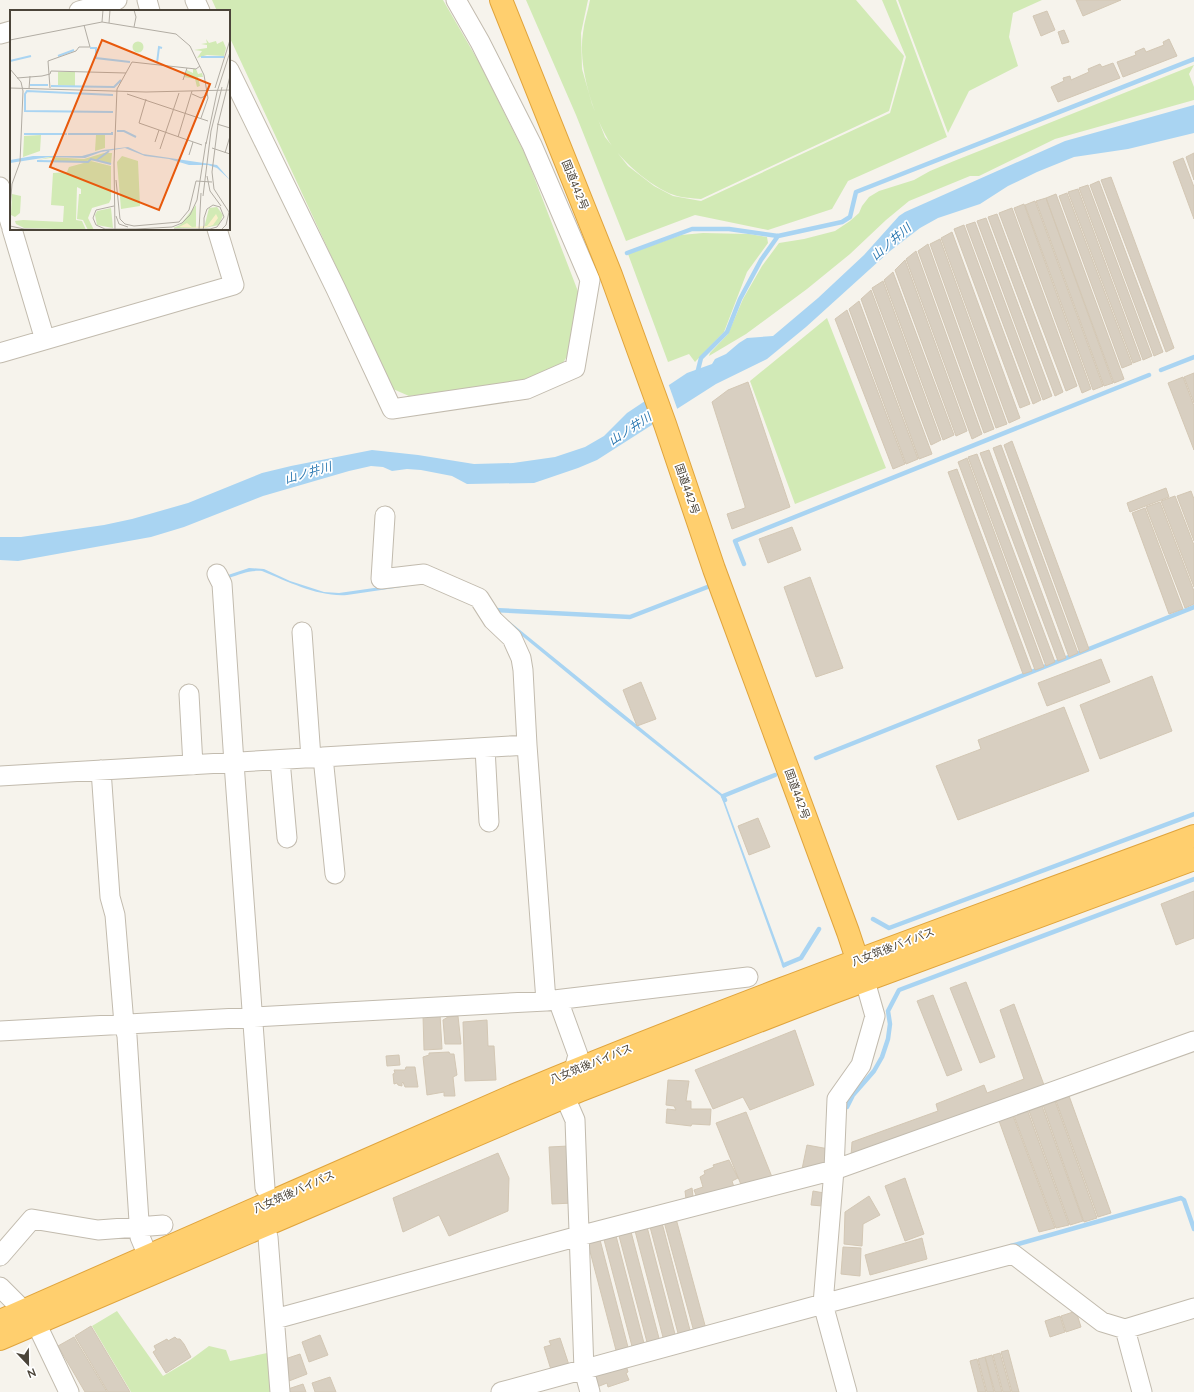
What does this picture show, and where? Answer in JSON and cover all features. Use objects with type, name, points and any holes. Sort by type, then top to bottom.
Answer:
[{"type":"highway","points":[[485,0],[512,27]]},
{"type":"highway","name":"国道442号","points":[[501,0],[611,275],[665,424],[714,569],[865,981]]},
{"type":"highway","name":"八女筑後バイパス","points":[[0,1321],[29,1317],[573,1085],[858,960],[1194,836]]},
{"type":"highway","name":"八女筑後バイパス","points":[[0,1339],[29,1317],[148,1256],[517,1094],[573,1085],[824,996],[1194,859]]},
{"type":"street","points":[[82,10],[117,0]]},
{"type":"street","points":[[147,0],[150,10]]},
{"type":"street","points":[[195,0],[200,10]]},
{"type":"street","points":[[230,72],[336,289],[392,408],[527,390],[575,368],[590,280],[532,146],[480,42],[456,0]]},
{"type":"street","points":[[0,34],[10,31]]},
{"type":"street","points":[[0,187],[10,222]]},
{"type":"street","points":[[12,230],[45,340]]},
{"type":"street","points":[[0,353],[234,285],[217,230]]},
{"type":"street","points":[[590,280],[611,275]]},
{"type":"street","points":[[385,516],[381,579],[424,574],[479,598],[493,620],[512,638],[521,658],[527,745],[552,1000],[578,1055],[573,1085],[584,1370],[590,1392]]},
{"type":"street","points":[[220,579],[265,1188]]},
{"type":"street","points":[[302,632],[317,758],[335,874]]},
{"type":"street","points":[[189,694],[193,765]]},
{"type":"street","points":[[0,776],[527,745]]},
{"type":"street","points":[[485,748],[488,822]]},
{"type":"street","points":[[280,760],[287,838]]},
{"type":"street","points":[[101,770],[110,897],[115,915],[124,1024],[127,1036],[140,1238],[148,1256]]},
{"type":"street","points":[[0,1031],[552,1000],[748,977]]},
{"type":"street","points":[[847,1392],[823,1304],[834,1170],[837,1099],[861,1065],[875,1016],[865,981]]},
{"type":"street","points":[[275,1319],[579,1236],[834,1170],[1194,1041]]},
{"type":"street","points":[[0,1256],[32,1219],[98,1230],[163,1225]]},
{"type":"street","points":[[268,1237],[280,1392]]},
{"type":"street","points":[[501,1392],[823,1304],[1014,1254],[1102,1322],[1126,1329],[1194,1308]]},
{"type":"street","points":[[0,1286],[29,1317],[69,1392]]},
{"type":"street","points":[[1126,1329],[1142,1392]]},
{"type":"green space","points":[[212,0],[443,0],[480,64],[526,156],[579,294],[569,353],[560,368],[510,384],[409,396],[393,389],[230,38],[230,10],[217,10]]},
{"type":"green space","points":[[526,0],[588,0],[581,33],[582,69],[592,104],[605,137],[628,166],[654,186],[673,196],[701,201],[890,113],[906,57],[882,0],[896,0],[947,137],[848,181],[832,209],[768,230],[695,215],[626,241],[576,115]]},
{"type":"green space","points":[[590,0],[856,0],[904,56],[889,111],[701,199],[680,197],[665,191],[645,179],[626,162],[611,144],[600,125],[587,86],[582,58],[584,29]]},
{"type":"green space","points":[[898,0],[1042,0],[1013,13],[1009,37],[1018,66],[969,91],[948,133]]},
{"type":"green space","points":[[1194,65],[1189,74],[1194,87],[1194,100],[1055,139],[979,176],[970,176],[909,201],[886,220],[850,254],[807,289],[746,334],[709,356],[710,353],[728,334],[743,299],[762,266],[779,243],[804,239],[835,231],[859,213],[869,197],[879,191],[914,180],[930,171],[954,161]]},
{"type":"green space","points":[[703,233],[749,234],[767,237],[768,243],[747,272],[724,332],[695,362],[689,354],[668,362],[628,254],[681,235]]},
{"type":"green space","points":[[827,318],[886,468],[795,504],[750,381]]},
{"type":"green space","points":[[117,1311],[163,1376],[190,1360],[209,1346],[226,1350],[230,1361],[272,1352],[275,1392],[131,1392],[92,1326]]},
{"type":"water","name":"山ノ井川","points":[[1194,105],[1194,133],[1128,149],[1074,157],[1008,186],[980,204],[938,218],[920,228],[890,251],[806,327],[767,359],[716,384],[597,460],[578,468],[534,483],[467,484],[452,476],[421,470],[407,469],[392,471],[383,467],[371,466],[263,496],[184,527],[151,537],[18,561],[0,560],[0,537],[21,537],[104,525],[132,519],[188,503],[262,473],[372,450],[418,455],[474,464],[513,463],[555,457],[585,447],[604,436],[627,413],[687,373],[712,364],[715,359],[726,354],[747,338],[773,336],[818,298],[864,255],[899,216],[905,212],[1065,141]]},
{"type":"water","points":[[249,568],[264,569],[290,581],[324,592],[339,593],[423,581],[435,586],[434,589],[422,584],[347,595],[336,595],[325,594],[304,588],[262,571],[249,572],[229,578],[228,575]]},
{"type":"water","points":[[494,609],[722,794],[784,963],[790,963],[789,965],[783,968],[721,796],[606,705],[493,612]]},
{"type":"pier","points":[[668,383],[678,411],[653,426],[644,399]]},
{"type":"building","points":[[1076,0],[1121,0],[1083,16]]},
{"type":"building","points":[[1047,11],[1055,30],[1041,36],[1033,16]]},
{"type":"building","points":[[1064,30],[1069,42],[1062,44],[1058,32]]},
{"type":"building","points":[[1169,39],[1177,56],[1123,77],[1117,62],[1136,55],[1135,52],[1144,48],[1146,52],[1164,45],[1163,42]]},
{"type":"building","points":[[1113,63],[1120,78],[1058,102],[1051,87],[1064,81],[1063,78],[1070,76],[1071,80],[1089,72],[1088,69],[1100,64],[1102,67]]},
{"type":"building","points":[[1194,153],[1194,180],[1186,157]]},
{"type":"building","points":[[1183,158],[1194,187],[1194,219],[1173,162]]},
{"type":"building","points":[[1111,177],[1174,348],[1166,352],[1101,180]]},
{"type":"building","points":[[1099,181],[1163,352],[1154,356],[1090,185]]},
{"type":"building","points":[[1088,185],[1152,356],[1143,360],[1079,188]]},
{"type":"building","points":[[1078,189],[1141,360],[1133,363],[1068,192]]},
{"type":"building","points":[[1067,193],[1132,364],[1122,368],[1059,196]]},
{"type":"building","points":[[1056,194],[1124,379],[1114,383],[1046,198]]},
{"type":"building","points":[[1046,198],[1113,383],[1104,386],[1036,201]]},
{"type":"building","points":[[1035,201],[1103,386],[1093,390],[1025,205]]},
{"type":"building","points":[[1024,204],[1091,389],[1082,393],[1014,208]]},
{"type":"building","points":[[1012,208],[1077,386],[1066,391],[999,213]]},
{"type":"building","points":[[997,214],[1063,392],[1055,396],[988,217]]},
{"type":"building","points":[[986,218],[1052,396],[1043,400],[977,221]]},
{"type":"building","points":[[975,222],[1041,400],[1033,404],[966,225]]},
{"type":"building","points":[[964,225],[1030,404],[1020,408],[954,229]]},
{"type":"building","points":[[952,232],[1020,418],[1009,423],[941,238]]},
{"type":"building","points":[[940,239],[1007,424],[996,428],[930,244]]},
{"type":"building","points":[[928,244],[994,429],[984,433],[918,251]]},
{"type":"building","points":[[916,251],[982,434],[972,439],[906,259]]},
{"type":"building","points":[[905,260],[967,431],[956,436],[895,270]]},
{"type":"building","points":[[893,272],[954,435],[943,440],[884,280]]},
{"type":"building","points":[[883,281],[941,440],[931,445],[872,288]]},
{"type":"building","points":[[871,290],[932,454],[919,459],[861,299]]},
{"type":"building","points":[[859,301],[918,459],[906,464],[849,309]]},
{"type":"building","points":[[847,310],[905,464],[893,469],[835,319]]},
{"type":"building","points":[[1194,373],[1194,403],[1184,377]]},
{"type":"building","points":[[1183,377],[1194,406],[1194,450],[1168,383]]},
{"type":"building","points":[[748,382],[790,507],[732,529],[727,514],[745,508],[745,506],[712,402],[728,390]]},
{"type":"building","points":[[1012,441],[1089,649],[1080,653],[1004,445]]},
{"type":"building","points":[[1001,445],[1078,653],[1069,657],[993,448]]},
{"type":"building","points":[[989,450],[1066,658],[1058,661],[980,453]]},
{"type":"building","points":[[977,454],[1055,662],[1046,666],[968,457]]},
{"type":"building","points":[[967,458],[1044,667],[1035,670],[958,462]]},
{"type":"building","points":[[957,469],[1032,671],[1023,674],[948,472]]},
{"type":"building","points":[[1166,488],[1169,497],[1130,512],[1127,503]]},
{"type":"building","points":[[1191,491],[1194,499],[1194,541],[1177,496]]},
{"type":"building","points":[[1175,496],[1194,545],[1194,587],[1161,501]]},
{"type":"building","points":[[1160,502],[1194,591],[1194,604],[1185,608],[1146,507]]},
{"type":"building","points":[[1145,508],[1183,609],[1169,614],[1132,513]]},
{"type":"building","points":[[792,527],[801,550],[768,563],[759,539]]},
{"type":"building","points":[[810,577],[843,668],[816,677],[784,587]]},
{"type":"building","points":[[1101,659],[1110,682],[1047,706],[1038,683]]},
{"type":"building","points":[[1152,676],[1172,731],[1100,759],[1080,705]]},
{"type":"building","points":[[641,682],[656,719],[637,726],[623,690]]},
{"type":"building","points":[[1064,707],[1089,771],[958,820],[936,766],[981,749],[978,740]]},
{"type":"building","points":[[758,818],[770,847],[749,855],[738,826]]},
{"type":"building","points":[[1194,891],[1194,938],[1176,945],[1161,904]]},
{"type":"building","points":[[966,982],[995,1057],[980,1063],[950,988]]},
{"type":"building","points":[[933,995],[962,1070],[947,1076],[917,1001]]},
{"type":"building","points":[[1014,1004],[1044,1085],[851,1156],[852,1142],[938,1111],[936,1104],[984,1085],[987,1093],[1024,1079],[1000,1010]]},
{"type":"building","points":[[440,1014],[442,1049],[424,1050],[423,1016]]},
{"type":"building","points":[[458,1016],[461,1044],[445,1044],[443,1020],[448,1017]]},
{"type":"building","points":[[487,1020],[488,1046],[494,1046],[496,1080],[465,1081],[463,1022]]},
{"type":"building","points":[[795,1030],[814,1085],[750,1110],[743,1097],[713,1109],[695,1070]]},
{"type":"building","points":[[449,1052],[450,1054],[454,1054],[457,1075],[453,1077],[455,1096],[444,1096],[444,1092],[427,1095],[423,1057],[429,1055],[429,1053]]},
{"type":"building","points":[[399,1055],[400,1065],[387,1066],[386,1056]]},
{"type":"building","points":[[406,1067],[415,1067],[418,1087],[405,1087],[403,1082],[402,1086],[398,1085],[397,1083],[394,1084],[394,1070],[405,1070]]},
{"type":"building","points":[[668,1080],[689,1081],[686,1101],[691,1101],[691,1109],[711,1109],[710,1125],[692,1124],[691,1126],[666,1123],[667,1109],[676,1110],[674,1106],[666,1105]]},
{"type":"building","points":[[1068,1093],[1111,1213],[1098,1217],[1055,1098]]},
{"type":"building","points":[[1054,1098],[1097,1218],[1084,1222],[1042,1102]]},
{"type":"building","points":[[1041,1103],[1083,1221],[1070,1225],[1028,1108]]},
{"type":"building","points":[[1027,1109],[1069,1225],[1056,1228],[1013,1113]]},
{"type":"building","points":[[746,1112],[774,1182],[744,1192],[716,1123]]},
{"type":"building","points":[[1012,1113],[1055,1228],[1039,1232],[998,1118]]},
{"type":"building","points":[[807,1145],[829,1149],[827,1169],[801,1174]]},
{"type":"building","points":[[569,1146],[573,1203],[552,1204],[549,1147]]},
{"type":"building","points":[[498,1153],[509,1178],[508,1211],[449,1236],[439,1215],[403,1232],[393,1198]]},
{"type":"building","points":[[729,1160],[738,1178],[732,1181],[735,1190],[698,1200],[694,1190],[703,1187],[700,1177],[705,1174],[704,1171],[714,1167],[713,1165]]},
{"type":"building","points":[[905,1178],[924,1234],[905,1241],[885,1186]]},
{"type":"building","points":[[692,1188],[693,1196],[686,1199],[685,1191]]},
{"type":"building","points":[[813,1191],[824,1193],[822,1206],[811,1205]]},
{"type":"building","points":[[869,1196],[880,1215],[863,1224],[862,1246],[844,1244],[845,1212]]},
{"type":"building","points":[[675,1215],[706,1329],[694,1332],[663,1218]]},
{"type":"building","points":[[661,1219],[691,1334],[679,1337],[649,1223]]},
{"type":"building","points":[[646,1223],[676,1338],[664,1341],[634,1227]]},
{"type":"building","points":[[630,1228],[660,1342],[648,1346],[618,1232]]},
{"type":"building","points":[[615,1232],[645,1347],[633,1350],[603,1236]]},
{"type":"building","points":[[599,1236],[629,1351],[617,1354],[587,1240]]},
{"type":"building","points":[[922,1238],[927,1259],[870,1275],[865,1255]]},
{"type":"building","points":[[843,1247],[861,1248],[860,1276],[841,1274]]},
{"type":"building","points":[[1076,1311],[1081,1327],[1066,1332],[1061,1316]]},
{"type":"building","points":[[1060,1316],[1065,1332],[1050,1337],[1045,1321]]},
{"type":"building","points":[[91,1326],[130,1392],[108,1392],[75,1336]]},
{"type":"building","points":[[320,1335],[328,1355],[309,1362],[302,1342]]},
{"type":"building","points":[[74,1337],[107,1392],[85,1392],[58,1346]]},
{"type":"building","points":[[175,1337],[180,1339],[184,1344],[191,1357],[166,1373],[153,1352],[156,1350],[154,1346],[167,1339],[168,1341]]},
{"type":"building","points":[[560,1338],[570,1368],[552,1373],[544,1347],[551,1345],[549,1341]]},
{"type":"building","points":[[1008,1350],[1019,1392],[1012,1392],[1001,1352]]},
{"type":"building","points":[[1000,1353],[1011,1392],[1003,1392],[993,1355]]},
{"type":"building","points":[[300,1354],[307,1374],[289,1381],[282,1360]]},
{"type":"building","points":[[992,1355],[1002,1392],[995,1392],[985,1357]]},
{"type":"building","points":[[985,1357],[994,1392],[987,1392],[978,1359]]},
{"type":"building","points":[[977,1359],[986,1392],[978,1392],[970,1361]]},
{"type":"building","points":[[626,1365],[628,1372],[626,1373],[629,1380],[608,1387],[607,1383],[597,1387],[592,1374]]},
{"type":"building","points":[[330,1377],[336,1392],[315,1392],[312,1383]]},
{"type":"building","points":[[303,1384],[306,1392],[285,1392],[285,1390]]},
{"type":"waterway","points":[[627,253],[692,229],[729,229],[778,236],[842,222],[850,217],[856,192],[1194,59]]},
{"type":"waterway","points":[[697,374],[701,358],[727,332],[740,299],[761,260],[778,236]]},
{"type":"waterway","points":[[1161,370],[1194,357]]},
{"type":"waterway","points":[[744,564],[735,541],[1149,375]]},
{"type":"waterway","points":[[494,610],[630,617],[710,586]]},
{"type":"waterway","points":[[816,758],[1194,607]]},
{"type":"waterway","points":[[725,800],[723,796],[775,775]]},
{"type":"waterway","points":[[873,919],[889,928],[1194,814]]},
{"type":"waterway","points":[[847,1107],[853,1095],[874,1071],[882,1057],[888,1039],[890,1024],[888,1011],[899,990],[1194,879]]},
{"type":"waterway","points":[[784,965],[801,958],[819,929]]},
{"type":"waterway","points":[[1011,1246],[1181,1198],[1184,1200],[1194,1229]]}]
